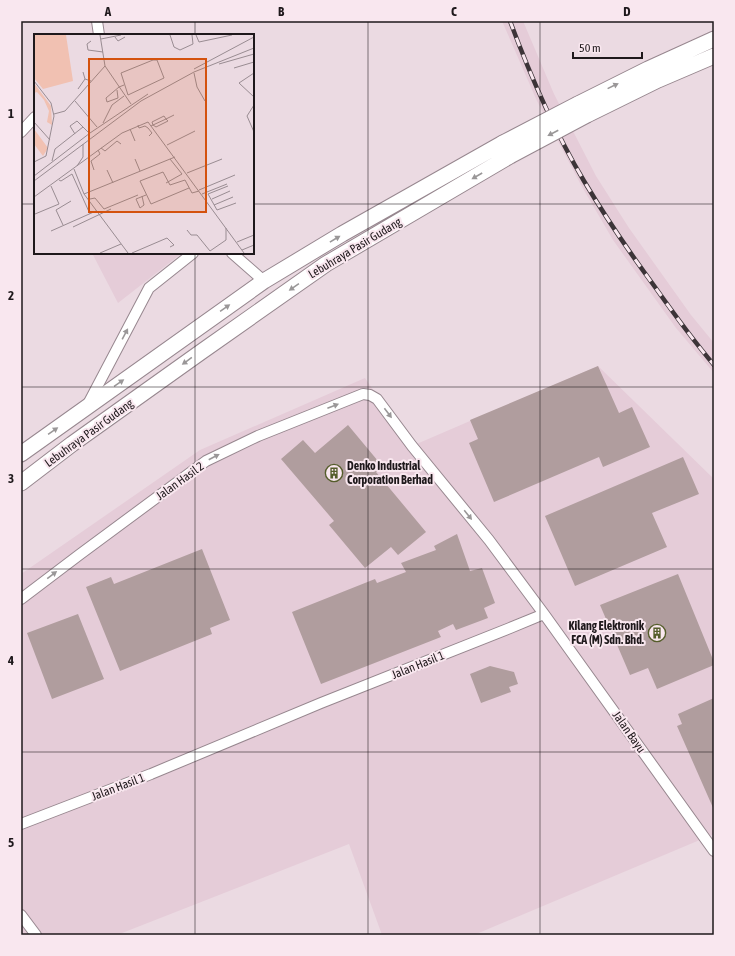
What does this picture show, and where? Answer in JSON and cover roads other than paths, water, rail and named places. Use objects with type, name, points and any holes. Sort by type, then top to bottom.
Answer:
[{"type":"highway","points":[[648,69],[714,33]]},
{"type":"highway","name":"Lebuhraya Pasir Gudang","points":[[21,482],[78,439],[326,264],[510,156],[648,69],[714,39]]},
{"type":"highway","name":"Lebuhraya Pasir Gudang","points":[[21,454],[264,281],[348,231],[503,143],[714,56]]},
{"type":"highway","points":[[671,74],[714,61]]},
{"type":"street","points":[[97,21],[99,34]]},
{"type":"street","points":[[21,132],[34,118]]},
{"type":"street","points":[[87,406],[148,288],[192,254]]},
{"type":"street","points":[[233,254],[264,281]]},
{"type":"street","name":"Jalan Hasil 2","points":[[21,599],[206,461],[258,436],[363,394],[370,395],[377,399],[412,446],[489,540],[544,614]]},
{"type":"street","name":"Jalan Hasil 1","points":[[21,824],[151,774],[321,703],[544,614]]},
{"type":"street","name":"Jalan Bayu","points":[[544,614],[714,851]]},
{"type":"street","points":[[21,915],[36,935]]},
{"type":"railway","points":[[510,21],[544,103],[563,143],[584,181],[636,261],[684,327],[714,365]]},
{"type":"place","name":"Denko Industrial Corporation Berhad","points":[[334,473]]},
{"type":"place","name":"Kilang Elektronik FCA (M) Sdn. Bhd.","points":[[657,633]]}]
